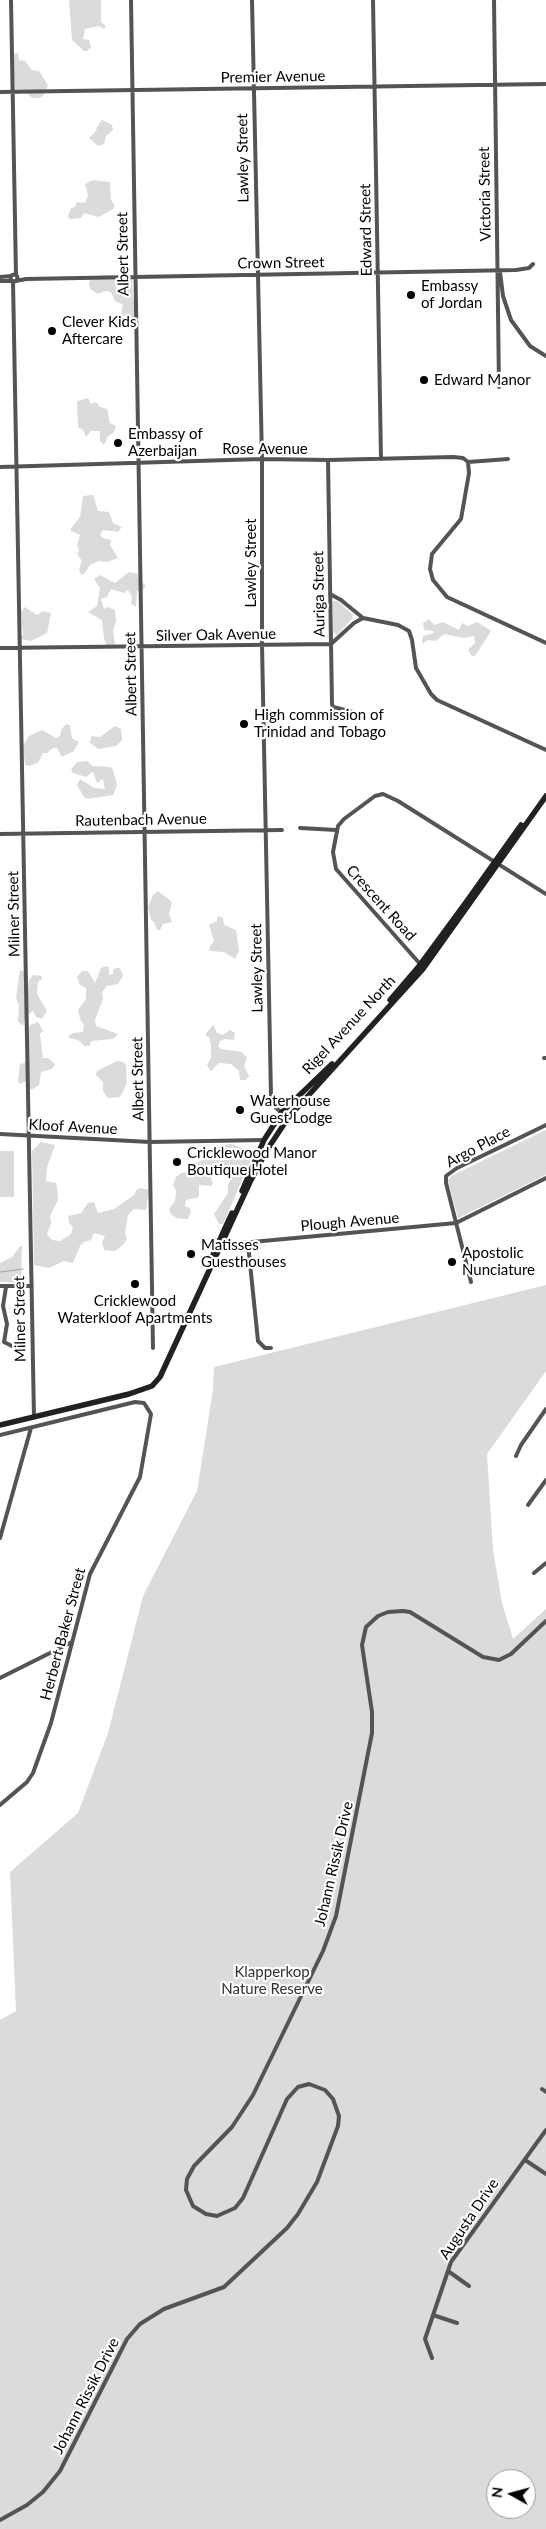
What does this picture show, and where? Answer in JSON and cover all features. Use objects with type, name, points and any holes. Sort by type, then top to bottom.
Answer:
[{"type":"main road","name":"Rigel Avenue North","points":[[496,863],[546,789]]},
{"type":"main road","name":"Rigel Avenue North","points":[[220,1244],[267,1150],[288,1118],[421,967],[546,796]]},
{"type":"main road","name":"Rigel Avenue North","points":[[34,1417],[130,1394],[152,1386],[165,1369],[264,1140],[282,1112],[342,1055],[421,967]]},
{"type":"main road","points":[[267,1150],[264,1140],[277,1134]]},
{"type":"main road","points":[[1,1425],[34,1417]]},
{"type":"street","name":"Milner Street","points":[[11,0],[19,648],[34,1417]]},
{"type":"street","name":"Albert Street","points":[[131,0],[153,1348]]},
{"type":"street","name":"Lawley Street","points":[[252,0],[256,275],[262,458],[262,645],[271,1096],[274,1105],[288,1118]]},
{"type":"street","name":"Edward Street","points":[[373,0],[381,459]]},
{"type":"street","name":"Victoria Street","points":[[494,0],[499,387]]},
{"type":"street","name":"Premier Avenue","points":[[0,92],[546,84]]},
{"type":"street","name":"Crown Street","points":[[0,277],[26,279],[498,270],[524,269],[533,264]]},
{"type":"street","points":[[498,270],[510,320],[530,346],[546,356]]},
{"type":"street","name":"Crown Street","points":[[0,281],[14,278]]},
{"type":"street","name":"Rose Avenue","points":[[0,467],[262,458],[328,460],[461,457],[468,462],[508,459]]},
{"type":"street","name":"Auriga Street","points":[[328,460],[332,705],[353,712]]},
{"type":"street","points":[[468,462],[469,473],[461,519],[432,554],[430,569],[433,580],[447,597],[546,643]]},
{"type":"street","points":[[330,594],[341,600],[363,618],[398,626],[408,631],[412,640],[416,668],[427,689],[436,700],[546,750]]},
{"type":"street","points":[[331,644],[354,623],[363,618]]},
{"type":"street","name":"Silver Oak Avenue","points":[[0,648],[331,644]]},
{"type":"street","points":[[300,828],[336,830],[348,816],[375,796],[383,794],[546,894]]},
{"type":"street","name":"Rautenbach Avenue","points":[[0,834],[282,830]]},
{"type":"street","name":"Crescent Road","points":[[336,830],[334,852],[336,869],[421,967]]},
{"type":"street","name":"Argo Place","points":[[456,1223],[446,1183],[447,1174],[546,1125]]},
{"type":"street","name":"Kloof Avenue","points":[[0,1134],[150,1142],[264,1140]]},
{"type":"street","points":[[471,1282],[456,1223],[546,1178]]},
{"type":"street","name":"Plough Avenue","points":[[220,1244],[248,1244],[456,1223]]},
{"type":"street","points":[[248,1244],[258,1341],[265,1348],[271,1348]]},
{"type":"street","points":[[0,1286],[31,1286]]},
{"type":"street","points":[[6,1287],[3,1306],[7,1324],[4,1342],[12,1346]]},
{"type":"street","name":"Herbert Baker Street","points":[[0,1805],[33,1773],[51,1723],[93,1568],[140,1477],[151,1419],[150,1410],[142,1402],[135,1402],[31,1428]]},
{"type":"street","points":[[516,1456],[521,1445],[546,1409]]},
{"type":"street","points":[[1,1425],[6,1434]]},
{"type":"street","points":[[0,1436],[31,1428]]},
{"type":"street","points":[[0,1538],[2,1524],[31,1428]]},
{"type":"street","points":[[528,1505],[546,1480]]},
{"type":"street","points":[[534,1573],[546,1563]]},
{"type":"street","name":"Johann Rissik Drive","points":[[0,2520],[27,2505],[43,2492],[60,2471],[127,2339],[140,2324],[164,2309],[224,2286],[287,2228],[298,2214],[317,2182],[338,2126],[339,2116],[336,2102],[329,2094],[310,2084],[298,2087],[286,2099],[243,2198],[235,2208],[217,2216],[206,2214],[193,2206],[186,2190],[187,2179],[194,2166],[232,2127],[245,2108],[323,1950],[336,1916],[372,1734],[372,1712],[362,1645],[366,1627],[378,1616],[388,1612],[403,1611],[426,1622],[470,1651],[483,1657],[499,1660],[511,1654],[546,1621]]},
{"type":"street","points":[[0,1678],[72,1642]]},
{"type":"street","name":"Augusta Drive","points":[[432,2358],[425,2339],[448,2271],[457,2252],[546,2130]]},
{"type":"street","points":[[525,2160],[546,2174]]},
{"type":"street","points":[[448,2271],[469,2286]]},
{"type":"street","points":[[433,2316],[457,2323]]},
{"type":"green space","points":[[69,0],[101,0],[101,22],[106,26],[104,29],[99,26],[85,29],[83,39],[89,40],[91,47],[87,51],[84,51],[72,40]]},
{"type":"green space","points":[[15,53],[18,53],[19,60],[25,61],[32,70],[39,71],[48,85],[43,96],[32,98],[25,91],[15,89],[13,61]]},
{"type":"green space","points":[[102,120],[112,125],[113,130],[106,136],[104,144],[98,146],[89,138],[96,131]]},
{"type":"green space","points":[[93,180],[110,182],[111,200],[115,206],[99,217],[84,213],[81,218],[70,219],[68,216],[71,208],[75,207],[77,202],[85,203],[88,195],[85,184]]},
{"type":"green space","points":[[103,275],[115,276],[117,279],[116,290],[118,290],[125,279],[132,278],[133,298],[138,309],[138,316],[130,319],[121,314],[123,305],[115,301],[111,292],[105,291],[98,294],[90,289],[89,283],[92,278]]},
{"type":"green space","points":[[88,398],[91,404],[96,402],[100,407],[107,409],[110,423],[116,426],[114,432],[108,436],[104,445],[100,441],[100,431],[91,431],[86,437],[83,430],[78,427],[77,401]]},
{"type":"green space","points":[[93,495],[98,511],[109,512],[113,523],[122,527],[118,532],[103,530],[100,534],[102,538],[111,540],[110,545],[118,558],[107,562],[99,561],[90,565],[84,574],[81,575],[79,569],[82,561],[77,554],[80,535],[71,531],[71,528],[80,517],[83,496]]},
{"type":"green space","points":[[129,572],[138,574],[138,578],[146,586],[142,591],[137,591],[136,607],[131,604],[132,597],[128,590],[124,593],[111,589],[107,597],[101,599],[104,609],[108,607],[115,610],[116,621],[113,630],[115,644],[108,647],[104,639],[102,620],[88,612],[97,606],[100,588],[94,579],[100,575],[115,583]]},
{"type":"green space","points":[[333,601],[338,601],[353,615],[352,619],[337,635],[333,632]]},
{"type":"green space","points":[[25,607],[37,615],[43,611],[51,613],[47,633],[31,641],[21,639],[23,634],[21,612]]},
{"type":"green space","points":[[429,619],[434,625],[443,622],[459,630],[462,623],[468,626],[477,622],[491,631],[475,656],[472,656],[468,650],[475,643],[474,636],[464,638],[444,634],[436,641],[428,640],[422,644],[423,636],[434,633],[433,631],[424,630],[423,623]]},
{"type":"green space","points":[[66,724],[70,725],[72,738],[79,742],[74,751],[62,757],[57,748],[53,748],[47,753],[43,753],[38,763],[29,766],[25,765],[23,746],[29,736],[42,730],[56,738],[60,736],[61,730]]},
{"type":"green space","points":[[115,726],[121,729],[122,740],[116,746],[98,749],[90,743],[91,736],[100,737]]},
{"type":"green space","points":[[88,761],[92,766],[111,767],[117,785],[113,795],[87,799],[84,797],[77,785],[80,779],[94,788],[105,789],[103,779],[97,783],[93,772],[86,777],[73,773],[71,770],[77,762]]},
{"type":"green space","points":[[158,891],[172,902],[169,914],[172,922],[163,924],[160,930],[157,930],[154,922],[151,920],[148,907],[153,895]]},
{"type":"green space","points":[[218,916],[223,918],[224,925],[236,930],[239,951],[235,959],[224,952],[209,951],[214,941],[209,925],[217,921]]},
{"type":"green space","points":[[109,967],[109,975],[113,974],[113,970],[116,968],[120,968],[123,976],[118,984],[107,986],[102,992],[103,999],[95,1020],[96,1026],[118,1034],[113,1039],[91,1041],[90,1046],[84,1046],[80,1041],[67,1037],[73,1033],[83,1032],[84,1025],[78,1010],[86,999],[86,988],[80,985],[77,977],[82,971],[88,971],[95,983],[101,968]]},
{"type":"green space","points":[[20,970],[25,972],[25,989],[28,989],[29,980],[33,975],[42,976],[42,980],[38,981],[37,994],[47,1011],[42,1019],[36,1017],[33,1011],[26,1016],[23,1026],[18,1022],[19,1005],[16,998]]},
{"type":"green space","points":[[38,1022],[43,1031],[40,1034],[43,1058],[48,1058],[55,1064],[52,1069],[41,1072],[39,1085],[31,1090],[26,1081],[20,1084],[18,1081],[20,1064],[25,1063],[28,1055],[29,1048],[25,1044],[30,1025]]},
{"type":"green space","points":[[213,1025],[217,1033],[223,1035],[230,1030],[235,1033],[234,1040],[225,1039],[220,1041],[218,1046],[221,1049],[242,1052],[247,1058],[244,1066],[249,1076],[246,1080],[240,1080],[239,1071],[231,1064],[219,1063],[211,1071],[207,1065],[211,1058],[211,1046],[209,1037],[205,1035]]},
{"type":"green space","points":[[117,1061],[123,1062],[126,1065],[127,1083],[120,1097],[108,1098],[103,1091],[103,1082],[96,1075],[97,1071]]},
{"type":"green space","points":[[546,1130],[546,1175],[458,1218],[448,1181],[451,1176]]},
{"type":"green space","points":[[41,1142],[55,1145],[47,1167],[46,1181],[56,1183],[57,1187],[58,1200],[50,1216],[51,1223],[47,1234],[52,1240],[60,1241],[71,1234],[73,1227],[69,1223],[68,1216],[81,1213],[88,1203],[94,1202],[98,1213],[114,1209],[134,1195],[137,1189],[149,1190],[146,1210],[134,1209],[128,1215],[125,1233],[127,1238],[124,1244],[115,1251],[104,1250],[102,1242],[105,1236],[94,1233],[91,1240],[84,1242],[80,1246],[73,1263],[64,1261],[49,1268],[34,1265],[32,1151]]},
{"type":"green space","points":[[231,1144],[254,1152],[223,1224],[219,1224],[214,1214],[228,1193],[228,1185],[232,1177],[225,1170],[217,1168],[210,1174],[213,1184],[211,1186],[199,1185],[199,1197],[186,1200],[185,1206],[190,1208],[191,1211],[188,1219],[176,1218],[169,1209],[175,1201],[176,1190],[173,1185],[176,1177],[181,1173],[192,1171],[194,1164],[201,1161],[221,1145]]},
{"type":"green space","points":[[0,1151],[14,1151],[14,1197],[0,1197]]},
{"type":"green space","points":[[22,1246],[21,1283],[0,1282],[0,1263],[12,1257]]},
{"type":"green space","name":"Klapperkop Nature Reserve","points":[[546,1285],[546,1371],[487,1454],[493,1550],[502,1603],[513,1639],[546,1609],[546,2529],[0,2529],[0,2020],[16,2011],[10,1872],[78,1813],[108,1733],[143,1596],[197,1491],[213,1390],[214,1367]]},
{"type":"waterway","points":[[0,1272],[23,1269]]},
{"type":"place","name":"Embassy of Jordan","points":[[411,295]]},
{"type":"place","name":"Clever Kids Aftercare","points":[[52,331]]},
{"type":"place","name":"Edward Manor","points":[[424,380]]},
{"type":"place","name":"Embassy of Azerbaijan","points":[[118,443]]},
{"type":"place","name":"High commission of Trinidad and Tobago","points":[[244,724]]},
{"type":"place","name":"Waterhouse Guest Lodge","points":[[240,1110]]},
{"type":"place","name":"Cricklewood Manor Boutique Hotel","points":[[177,1162]]},
{"type":"place","name":"Matisses Guesthouses","points":[[191,1254]]},
{"type":"place","name":"Apostolic Nunciature","points":[[452,1262]]},
{"type":"place","name":"Cricklewood Waterkloof Apartments","points":[[135,1284]]}]
